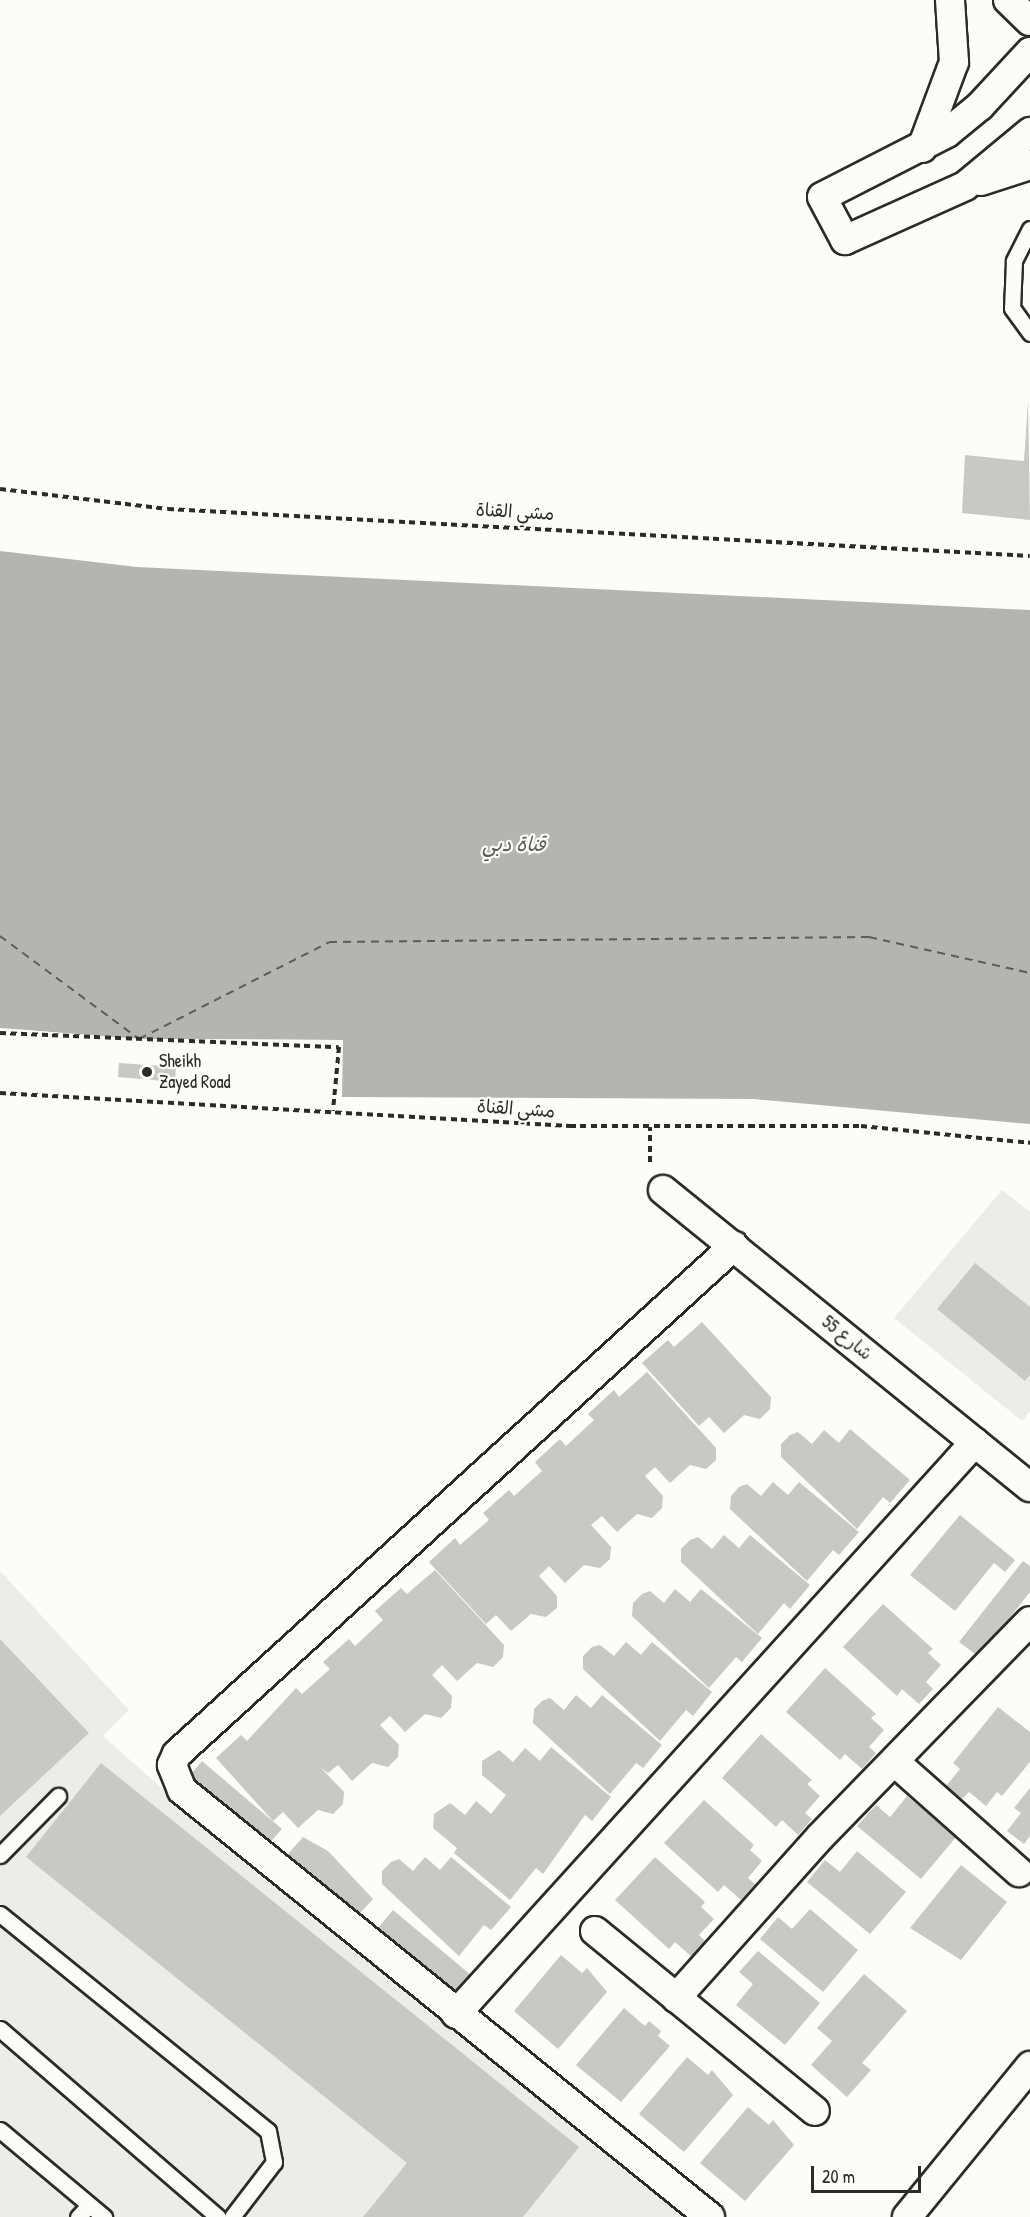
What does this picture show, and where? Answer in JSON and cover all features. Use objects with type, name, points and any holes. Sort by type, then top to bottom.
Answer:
[{"type":"street","points":[[922,148],[954,62],[950,0]]},
{"type":"street","points":[[1008,0],[1030,21]]},
{"type":"street","points":[[1030,52],[980,106],[922,148],[822,197],[845,240],[965,186],[1030,165]]},
{"type":"street","points":[[965,186],[1030,132]]},
{"type":"street","name":"شارع 55","points":[[663,1190],[1030,1487]]},
{"type":"street","points":[[696,2213],[182,1790],[172,1765],[177,1754],[734,1246]]},
{"type":"street","points":[[456,2014],[975,1442]]},
{"type":"street","points":[[676,1998],[895,1762],[1030,1621]]},
{"type":"street","points":[[895,1762],[1019,1872]]},
{"type":"street","points":[[595,1931],[815,2111]]},
{"type":"street","points":[[907,2217],[1030,2066]]},
{"type":"lane","points":[[1030,229],[1014,261],[1012,308],[1030,333]]},
{"type":"lane","points":[[0,1855],[58,1796]]},
{"type":"lane","points":[[0,1914],[268,2131],[274,2162],[232,2217]]},
{"type":"lane","points":[[0,2029],[218,2217]]},
{"type":"lane","points":[[0,2130],[104,2217]]},
{"type":"lane","points":[[78,2217],[89,2205]]},
{"type":"path","name":"مشي القناة","points":[[0,489],[168,509],[1030,556]]},
{"type":"path","points":[[0,1033],[339,1047],[333,1112]]},
{"type":"path","name":"مشي القناة","points":[[0,1093],[570,1126],[861,1126],[1030,1143]]},
{"type":"shaded area","points":[[1002,1190],[1030,1212],[1030,1411],[1022,1421],[894,1318]]},
{"type":"shaded area","points":[[0,1571],[129,1710],[103,1736],[202,1824],[691,2217],[0,2217]]},
{"type":"water","name":"قناة دبي","points":[[0,551],[137,567],[1030,610],[1030,1124],[754,1099],[342,1097],[342,1040],[139,1039],[0,1028]]},
{"type":"pier","points":[[0,1028],[139,1039],[343,1040],[342,1097],[340,1043],[139,1042]]},
{"type":"building","points":[[1028,401],[1030,520],[962,513],[965,455],[1024,461]]},
{"type":"building","name":"Sheikh Zayed Road","points":[[119,1063],[176,1067],[175,1082],[118,1077]]},
{"type":"building","points":[[975,1263],[1030,1307],[1030,1375],[1025,1381],[937,1309]]},
{"type":"building","points":[[702,1322],[771,1397],[770,1409],[760,1419],[744,1415],[724,1433],[709,1417],[699,1426],[642,1363],[668,1340],[674,1347]]},
{"type":"building","points":[[647,1372],[716,1448],[716,1460],[706,1469],[690,1465],[670,1483],[655,1467],[645,1476],[663,1496],[662,1508],[652,1518],[637,1514],[617,1532],[602,1516],[591,1525],[611,1547],[610,1559],[600,1568],[584,1565],[565,1583],[549,1566],[539,1576],[557,1596],[557,1608],[546,1617],[531,1614],[511,1631],[496,1615],[486,1624],[429,1562],[455,1538],[460,1545],[489,1520],[483,1513],[509,1490],[514,1496],[542,1471],[535,1462],[560,1439],[566,1446],[594,1420],[588,1414],[614,1390],[619,1397]]},
{"type":"building","points":[[850,1429],[910,1480],[890,1503],[883,1497],[857,1529],[781,1457],[781,1444],[790,1435],[798,1432],[812,1444],[824,1430],[839,1443]]},
{"type":"building","points":[[773,1482],[788,1495],[799,1482],[859,1532],[839,1555],[833,1550],[807,1581],[730,1509],[731,1496],[739,1487],[747,1484],[761,1496]]},
{"type":"building","points":[[960,1515],[1015,1560],[1005,1572],[994,1563],[955,1611],[910,1575]]},
{"type":"building","points":[[724,1535],[739,1548],[750,1535],[810,1585],[790,1609],[784,1603],[758,1634],[681,1562],[681,1549],[690,1540],[698,1537],[712,1549]]},
{"type":"building","points":[[1023,1561],[1030,1566],[1030,1592],[979,1657],[959,1642]]},
{"type":"building","points":[[435,1570],[504,1645],[503,1657],[493,1667],[477,1663],[457,1681],[442,1665],[432,1675],[452,1696],[451,1708],[441,1718],[425,1714],[405,1732],[390,1716],[380,1725],[399,1745],[398,1757],[388,1767],[372,1763],[352,1781],[338,1765],[328,1773],[321,1768],[344,1792],[343,1804],[333,1814],[318,1810],[298,1828],[283,1812],[273,1821],[216,1758],[241,1735],[247,1741],[296,1688],[302,1694],[330,1669],[323,1662],[349,1639],[355,1646],[383,1620],[375,1611],[401,1588],[407,1594]]},
{"type":"building","points":[[675,1589],[690,1602],[701,1589],[762,1638],[742,1662],[736,1657],[709,1688],[632,1616],[633,1603],[642,1594],[650,1591],[664,1603]]},
{"type":"building","points":[[883,1604],[933,1649],[928,1653],[941,1665],[926,1682],[933,1689],[919,1704],[902,1689],[897,1696],[843,1647]]},
{"type":"building","points":[[0,1639],[89,1733],[0,1816]]},
{"type":"building","points":[[626,1642],[641,1655],[652,1642],[712,1692],[693,1716],[686,1710],[660,1741],[583,1669],[583,1656],[592,1647],[600,1645],[614,1656]]},
{"type":"building","points":[[825,1668],[876,1714],[871,1718],[884,1730],[869,1747],[876,1753],[862,1769],[845,1754],[840,1760],[786,1712]]},
{"type":"building","points":[[576,1695],[591,1708],[602,1695],[662,1745],[643,1768],[636,1763],[610,1794],[533,1723],[534,1709],[542,1701],[550,1698],[564,1710]]},
{"type":"building","points":[[998,1707],[1030,1732],[1030,1762],[1002,1796],[997,1792],[986,1806],[969,1792],[962,1799],[946,1786],[960,1769],[953,1763]]},
{"type":"building","points":[[761,1734],[812,1780],[807,1784],[820,1796],[805,1813],[812,1819],[798,1835],[782,1820],[776,1827],[722,1778]]},
{"type":"building","points":[[551,1747],[611,1797],[592,1821],[585,1815],[543,1874],[536,1868],[510,1900],[454,1853],[457,1848],[433,1828],[434,1814],[450,1803],[465,1815],[476,1801],[491,1814],[506,1795],[482,1775],[482,1761],[499,1750],[513,1762],[525,1748],[540,1761]]},
{"type":"building","points":[[202,1761],[282,1829],[265,1848],[186,1780]]},
{"type":"building","points":[[101,1763],[579,2147],[523,2217],[363,2217],[407,2163],[26,1857]]},
{"type":"building","points":[[1030,1788],[1030,1836],[1024,1844],[1007,1831],[1021,1813],[1014,1808]]},
{"type":"building","points":[[907,1796],[956,1837],[921,1879],[857,1826],[876,1805],[890,1817]]},
{"type":"building","points":[[704,1800],[754,1845],[750,1850],[762,1861],[748,1878],[755,1884],[741,1900],[724,1885],[718,1892],[664,1843]]},
{"type":"building","points":[[303,1837],[328,1851],[373,1899],[350,1924],[280,1863]]},
{"type":"building","points":[[857,1851],[906,1892],[870,1934],[807,1882],[825,1860],[840,1872]]},
{"type":"building","points":[[425,1857],[440,1870],[451,1857],[511,1907],[491,1930],[484,1925],[459,1956],[382,1884],[382,1871],[391,1862],[399,1859],[413,1871]]},
{"type":"building","points":[[655,1857],[705,1902],[701,1907],[714,1919],[699,1935],[706,1942],[692,1957],[675,1942],[669,1949],[615,1900]]},
{"type":"building","points":[[961,1865],[1007,1902],[961,1960],[910,1928]]},
{"type":"building","points":[[810,1909],[858,1950],[823,1992],[760,1939],[778,1917],[792,1929]]},
{"type":"building","points":[[393,1910],[471,1975],[451,1999],[373,1934]]},
{"type":"building","points":[[758,1951],[820,2003],[785,2045],[736,2005],[753,1984],[739,1972]]},
{"type":"building","points":[[561,1955],[582,1973],[587,1968],[607,1992],[558,2049],[514,2011]]},
{"type":"building","points":[[864,1974],[907,2011],[862,2063],[871,2070],[847,2097],[811,2065],[832,2041],[817,2028]]},
{"type":"building","points":[[624,2008],[645,2026],[649,2021],[661,2031],[658,2036],[670,2046],[621,2102],[576,2065]]},
{"type":"building","points":[[687,2057],[708,2075],[712,2070],[733,2095],[684,2152],[639,2114]]},
{"type":"building","points":[[748,2107],[769,2125],[773,2120],[794,2145],[745,2201],[700,2163]]},
{"type":"ferry route","points":[[0,936],[139,1039],[329,942],[869,937],[1030,973]]},
{"type":"place","name":"Sheikh Zayed Road","points":[[147,1072]]}]
